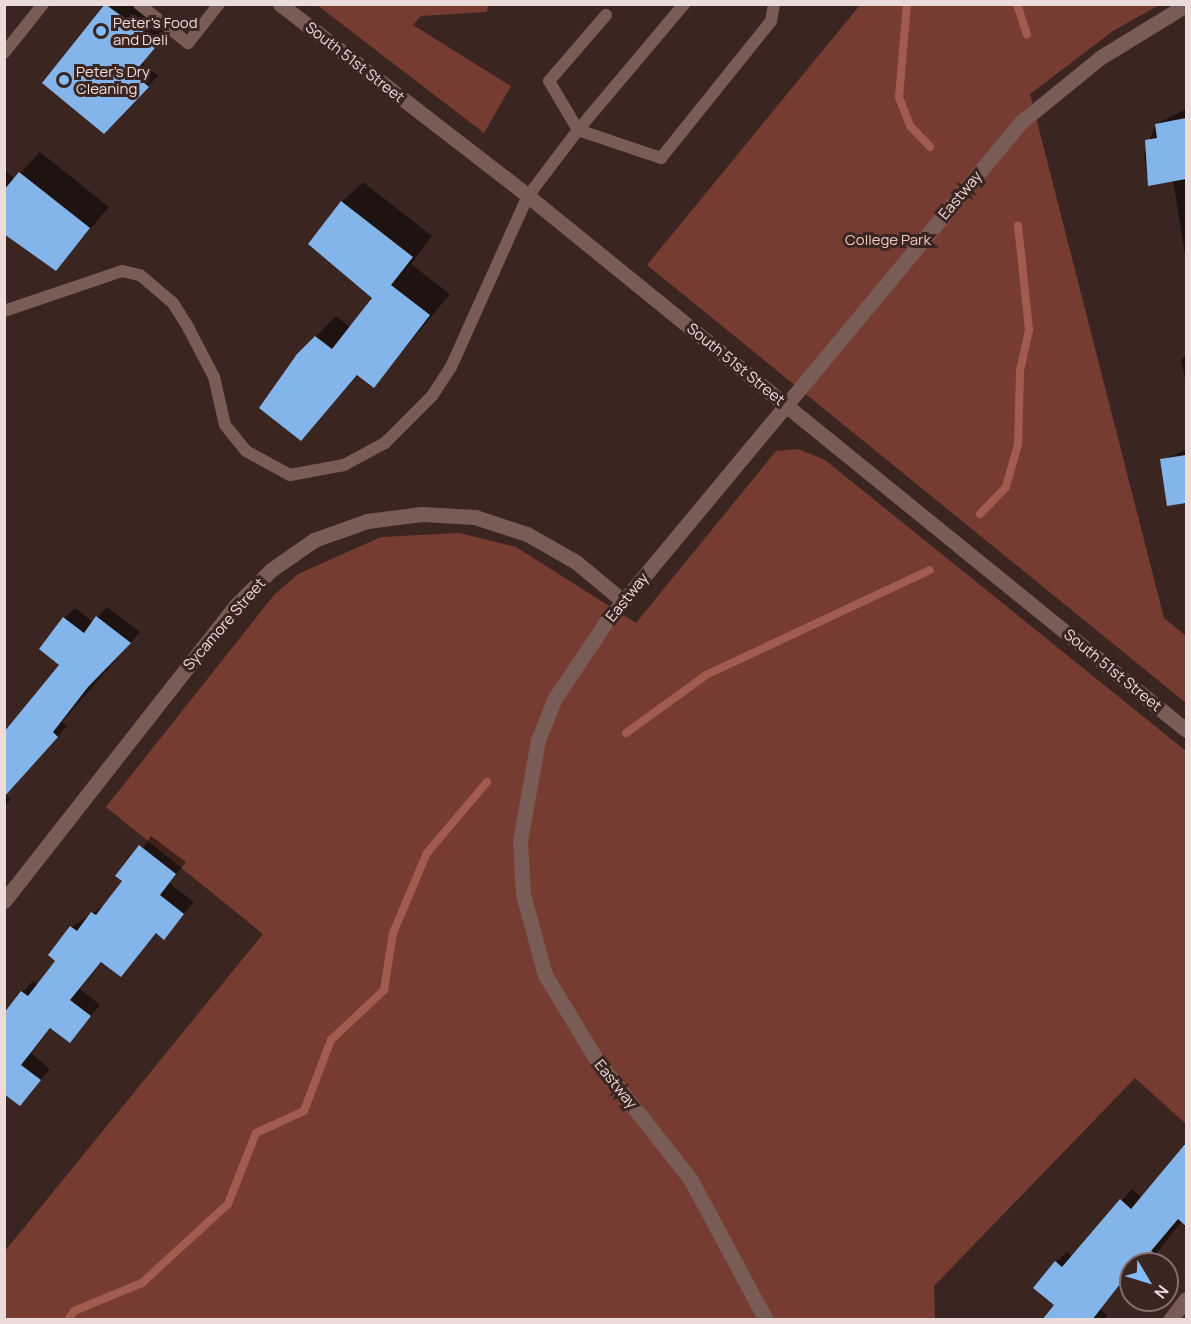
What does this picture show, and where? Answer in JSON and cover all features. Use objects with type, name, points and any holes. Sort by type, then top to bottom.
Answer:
[{"type":"street","name":"South 51st Street","points":[[280,4],[528,196],[1186,730]]},
{"type":"street","name":"Eastway","points":[[766,1320],[691,1180],[563,1012],[532,938],[523,894],[520,841],[538,740],[578,659],[623,601],[785,403],[1021,122],[1101,57],[1186,5]]},
{"type":"street","name":"Sycamore Street","points":[[4,901],[236,605],[271,570],[314,540],[378,520],[422,514],[475,517],[527,534],[576,562],[623,601]]},
{"type":"street","points":[[1170,1320],[1186,1299]]},
{"type":"lane","points":[[4,53],[43,4]]},
{"type":"lane","points":[[139,4],[188,43],[219,4]]},
{"type":"lane","points":[[4,311],[122,271],[140,275],[173,303],[189,329],[214,377],[225,425],[233,438],[268,467],[291,475],[317,473],[385,443],[432,396],[452,367],[528,196],[578,130],[684,4]]},
{"type":"lane","points":[[606,15],[549,81],[578,130],[661,158],[771,21],[774,4]]},
{"type":"green space","points":[[317,5],[488,5],[487,12],[421,16],[413,25],[511,86],[484,133]]},
{"type":"green space","name":"College Park","points":[[860,5],[1159,5],[1113,31],[1030,94],[1164,618],[1186,636],[1186,703],[647,265]]},
{"type":"green space","points":[[798,449],[825,460],[1186,751],[1186,1124],[1135,1078],[934,1286],[935,1319],[5,1320],[5,1251],[263,934],[106,807],[274,595],[298,574],[381,537],[459,533],[516,547],[636,623],[776,451]]},
{"type":"building","points":[[105,4],[159,43],[133,74],[149,87],[104,134],[42,83]]},
{"type":"building","points":[[1186,118],[1186,179],[1148,186],[1145,140],[1157,138],[1155,124]]},
{"type":"building","points":[[19,172],[90,228],[56,271],[4,234],[4,190]]},
{"type":"building","points":[[341,201],[413,257],[391,285],[430,315],[374,388],[357,375],[301,441],[259,408],[297,354],[315,336],[332,349],[372,298],[308,244]]},
{"type":"building","points":[[1186,455],[1186,503],[1167,506],[1160,459]]},
{"type":"building","points":[[96,616],[131,643],[88,687],[53,732],[58,737],[4,797],[4,732],[59,665],[39,649],[63,617],[84,633]]},
{"type":"building","points":[[139,845],[176,874],[160,895],[184,914],[164,940],[156,933],[121,977],[101,962],[70,1000],[91,1016],[70,1043],[50,1028],[21,1065],[41,1080],[20,1106],[4,1094],[4,1013],[21,991],[28,996],[55,961],[48,955],[70,926],[77,931],[91,912],[96,915],[122,881],[115,876]]},
{"type":"building","points":[[1186,1143],[1186,1226],[1178,1219],[1152,1252],[1119,1252],[1119,1285],[1092,1320],[1042,1320],[1054,1305],[1033,1288],[1055,1261],[1062,1267],[1120,1199],[1131,1209]]},
{"type":"waterway","points":[[907,4],[899,97],[910,126],[930,147]]},
{"type":"waterway","points":[[1017,4],[1027,34]]},
{"type":"waterway","points":[[980,514],[1006,487],[1018,444],[1020,371],[1029,330],[1018,226]]},
{"type":"waterway","points":[[626,733],[706,675],[930,570]]},
{"type":"waterway","points":[[68,1320],[74,1311],[142,1283],[228,1204],[256,1133],[304,1111],[331,1040],[384,990],[393,933],[427,853],[487,782]]},
{"type":"place","name":"Peter's Food and Deli","points":[[101,31]]},
{"type":"place","name":"Peter's Dry Cleaning","points":[[64,80]]}]
